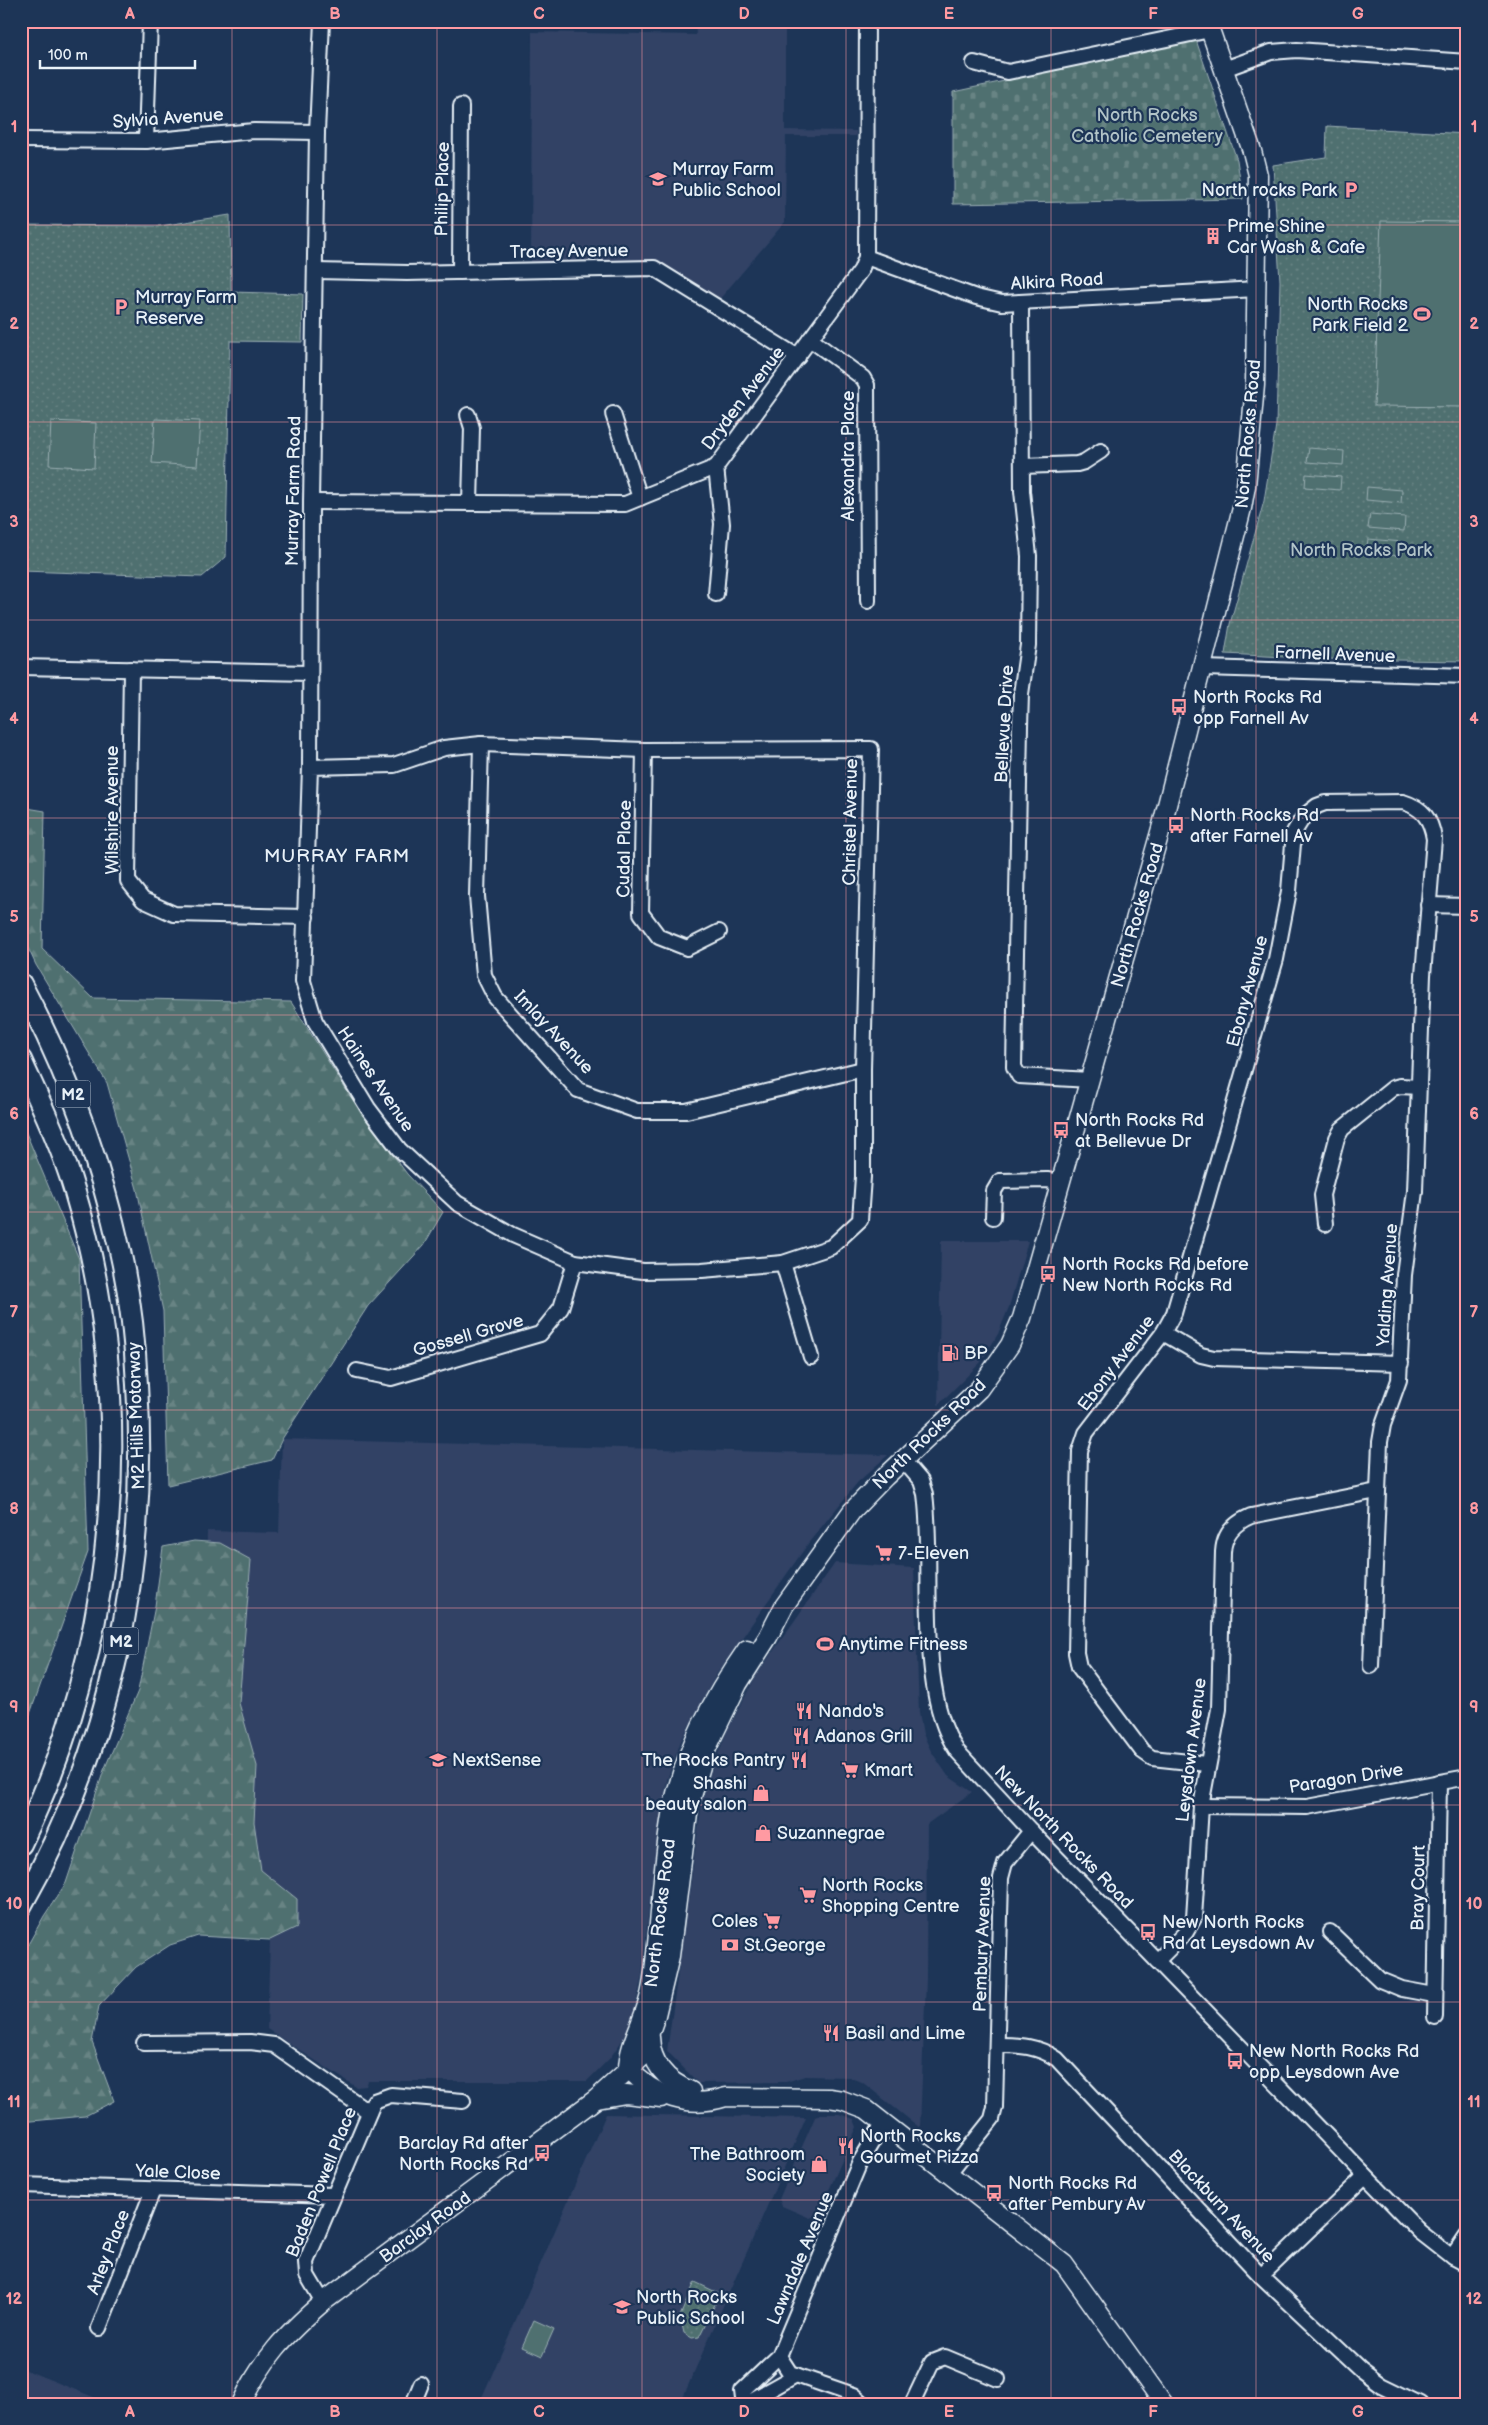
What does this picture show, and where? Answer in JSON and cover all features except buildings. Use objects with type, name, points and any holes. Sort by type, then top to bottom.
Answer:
[{"type":"highway","name":"M2 Hills Motorway","points":[[21,984],[57,1057],[77,1104],[110,1209],[124,1270],[136,1358],[141,1441],[140,1492],[130,1590],[120,1647],[102,1716],[78,1786],[56,1839],[21,1906]]},
{"type":"highway","name":"M2 Hills Motorway","points":[[21,1060],[70,1177],[82,1216],[101,1298],[113,1432],[112,1484],[100,1588],[77,1693],[54,1766],[21,1844]]},
{"type":"main road","name":"North Rocks Road","points":[[628,2068],[641,2058],[650,2037],[670,1956],[685,1828],[700,1766],[716,1727],[738,1684],[768,1637],[784,1606],[852,1510],[903,1460],[964,1405],[999,1364],[1010,1345],[1022,1318],[1090,1080],[1157,844],[1203,668],[1246,486],[1254,385],[1258,175],[1209,26]]},
{"type":"main road","name":"North Rocks Road","points":[[628,2068],[629,2051],[645,2018],[652,1985],[669,1832],[682,1773],[700,1725],[726,1678],[759,1631],[784,1606]]},
{"type":"main road","points":[[650,2037],[654,2058],[664,2074],[673,2082],[691,2091]]},
{"type":"main road","points":[[628,2068],[644,2072],[674,2088],[714,2092],[726,2097]]},
{"type":"main road","points":[[628,2068],[648,2087],[668,2098]]},
{"type":"main road","name":"Barclay Road","points":[[241,2404],[257,2372],[272,2350],[289,2331],[323,2302],[596,2099],[628,2068]]},
{"type":"main road","points":[[596,2099],[626,2094],[710,2102],[726,2097],[842,2100],[866,2109],[1064,2264],[1164,2404]]},
{"type":"street","points":[[146,141],[150,21]]},
{"type":"street","name":"Murray Farm Road","points":[[309,673],[317,132],[322,21]]},
{"type":"street","name":"Dryden Avenue","points":[[311,502],[625,504],[716,466],[861,270],[866,257],[867,21]]},
{"type":"street","points":[[974,63],[1008,72],[1209,26]]},
{"type":"street","points":[[1224,69],[1272,52],[1296,50],[1467,62]]},
{"type":"street","name":"Philip Place","points":[[460,272],[461,106]]},
{"type":"street","name":"Sylvia Avenue","points":[[21,140],[146,141],[254,130],[317,132]]},
{"type":"street","name":"Alkira Road","points":[[866,257],[976,297],[1002,303],[1257,289]]},
{"type":"street","name":"Tracey Avenue","points":[[316,271],[348,274],[654,268],[798,357]]},
{"type":"street","name":"Bellevue Drive","points":[[1021,303],[1022,466],[1029,583],[1028,645],[1021,694],[1020,726],[1014,1067],[1019,1076],[1090,1080]]},
{"type":"street","name":"Alexandra Place","points":[[810,339],[863,378],[867,385],[868,601]]},
{"type":"street","points":[[613,414],[640,498]]},
{"type":"street","points":[[468,415],[472,428],[470,503]]},
{"type":"street","points":[[1022,466],[1077,464],[1084,462],[1101,451]]},
{"type":"street","points":[[716,466],[722,524],[716,594]]},
{"type":"street","points":[[21,667],[309,673]]},
{"type":"street","name":"Farnell Avenue","points":[[1203,668],[1467,676]]},
{"type":"street","name":"Wilshire Avenue","points":[[131,669],[128,881],[143,900],[174,914],[306,917]]},
{"type":"street","name":"Haines Avenue","points":[[309,673],[310,767],[303,981],[315,1021],[368,1108],[400,1149],[457,1203],[513,1235],[575,1262],[643,1271],[702,1270],[783,1263]]},
{"type":"street","name":"Christel Avenue","points":[[310,767],[394,765],[444,748],[481,744],[644,750],[871,749],[863,1069],[863,1177],[860,1220],[831,1247],[783,1263]]},
{"type":"street","name":"Imlay Avenue","points":[[481,744],[477,896],[484,975],[495,997],[578,1090],[637,1111],[686,1111],[863,1069]]},
{"type":"street","name":"Cudal Place","points":[[644,750],[641,913],[659,937],[687,948],[720,932]]},
{"type":"street","name":"Ebony Avenue","points":[[1208,1764],[1152,1758],[1142,1751],[1079,1667],[1076,1653],[1080,1451],[1082,1441],[1092,1425],[1163,1333],[1174,1313],[1276,959],[1289,891],[1294,832],[1304,816],[1317,806],[1331,802],[1403,802],[1418,808],[1429,820],[1434,840],[1428,905]]},
{"type":"street","points":[[1428,905],[1467,906]]},
{"type":"street","name":"Yalding Avenue","points":[[1371,1666],[1381,1432],[1399,1380],[1404,1275],[1415,1191],[1428,905]]},
{"type":"street","points":[[1325,1224],[1322,1195],[1337,1138],[1342,1129],[1392,1088],[1400,1086],[1419,1087]]},
{"type":"street","points":[[993,1217],[995,1187],[1000,1181],[1047,1180],[1060,1182]]},
{"type":"street","name":"Gossell Grove","points":[[357,1371],[390,1378],[540,1334],[561,1308],[575,1262]]},
{"type":"street","points":[[783,1263],[811,1357]]},
{"type":"street","points":[[1163,1333],[1175,1342],[1201,1355],[1214,1358],[1401,1363]]},
{"type":"street","name":"New North Rocks Road","points":[[903,1460],[921,1482],[925,1494],[931,1653],[937,1705],[947,1737],[957,1751],[1031,1831],[1420,2232],[1452,2258],[1467,2265]]},
{"type":"street","name":"Leysdown Avenue","points":[[1157,1961],[1186,1932],[1194,1918],[1201,1806],[1219,1709],[1224,1527],[1236,1524],[1251,1516],[1377,1491]]},
{"type":"street","name":"Paragon Drive","points":[[1201,1806],[1307,1808],[1467,1777]]},
{"type":"street","name":"Bray Court","points":[[1435,2017],[1439,1782]]},
{"type":"street","name":"Pembury Avenue","points":[[949,2173],[992,2119],[995,2106],[1001,1878],[1005,1864],[1031,1831]]},
{"type":"street","points":[[1330,1932],[1380,1980],[1402,1989],[1434,1995]]},
{"type":"street","points":[[144,2044],[250,2042],[274,2045],[369,2112]]},
{"type":"street","name":"Blackburn Avenue","points":[[997,2045],[1030,2046],[1044,2050],[1057,2059],[1261,2276],[1361,2370],[1381,2385],[1420,2404]]},
{"type":"street","name":"Baden Powell Place","points":[[323,2302],[307,2276],[306,2262],[374,2101],[391,2095],[462,2101]]},
{"type":"street","name":"Lawndale Avenue","points":[[796,2375],[750,2401],[743,2399],[742,2391],[779,2356],[860,2162],[872,2138],[884,2122]]},
{"type":"street","points":[[1261,2276],[1365,2176]]},
{"type":"street","name":"Yale Close","points":[[21,2185],[333,2195]]},
{"type":"street","name":"Arley Place","points":[[99,2328],[152,2190]]},
{"type":"street","points":[[1452,2258],[1467,2235]]},
{"type":"street","points":[[779,2356],[790,2372],[854,2395],[864,2404]]},
{"type":"street","points":[[912,2404],[932,2362],[945,2357],[998,2379]]},
{"type":"street","points":[[413,2404],[421,2384]]},
{"type":"shaded area","name":"Murray Farm Public School","points":[[695,21],[785,21],[785,130],[856,131],[856,136],[786,136],[785,222],[718,301],[653,265],[531,262],[532,32],[696,35]]},
{"type":"shaded area","points":[[941,1241],[1028,1241],[1009,1307],[998,1334],[981,1362],[938,1405]]},
{"type":"shaded area","name":"NextSense","points":[[282,1439],[888,1455],[858,1482],[810,1541],[716,1675],[681,1741],[667,1780],[653,1870],[642,1975],[634,2015],[628,2032],[610,2058],[587,2081],[368,2081],[366,2086],[356,2087],[267,2029],[270,1940],[198,1936],[207,1531],[279,1533]]},
{"type":"shaded area","name":"North Rocks Shopping Centre","points":[[835,1563],[914,1568],[919,1712],[923,1734],[931,1751],[948,1776],[972,1792],[927,1824],[926,1980],[920,2128],[862,2082],[847,2077],[805,2076],[786,2082],[698,2083],[667,2051],[702,1801],[711,1771],[728,1729],[757,1674]]},
{"type":"shaded area","name":"North Rocks Public School","points":[[606,2114],[806,2118],[680,2404],[479,2404]]},
{"type":"shaded area","points":[[822,2114],[839,2114],[854,2119],[857,2127],[818,2215],[810,2218],[782,2206],[779,2199],[815,2117]]},
{"type":"shaded area","points":[[21,2368],[111,2404],[21,2404]]},
{"type":"green space","name":"North Rocks Catholic Cemetery","points":[[1196,40],[1237,160],[1243,199],[953,204],[953,92]]},
{"type":"green space","name":"North Rocks Park","points":[[1327,126],[1467,134],[1467,661],[1325,659],[1225,654],[1230,624],[1264,501],[1276,425],[1280,281],[1273,165],[1326,157]]},
{"type":"green space","points":[[230,215],[231,292],[303,294],[302,342],[230,341],[226,557],[202,577],[21,571],[21,225],[160,226]]},
{"type":"green space","name":"North Rocks Park Field 2","points":[[1381,221],[1467,222],[1467,407],[1374,406]]},
{"type":"green space","points":[[155,419],[200,421],[197,466],[152,463]]},
{"type":"green space","points":[[51,421],[96,423],[94,468],[49,465]]},
{"type":"green space","points":[[1309,448],[1344,451],[1343,465],[1307,462]]},
{"type":"green space","points":[[1306,474],[1341,477],[1340,490],[1305,487]]},
{"type":"green space","points":[[1367,487],[1402,490],[1401,503],[1366,500]]},
{"type":"green space","points":[[1370,514],[1405,517],[1404,531],[1368,528]]},
{"type":"green space","points":[[1368,539],[1403,542],[1402,556],[1366,553]]},
{"type":"green space","points":[[21,807],[45,811],[42,949],[93,998],[291,1002],[350,1096],[407,1174],[443,1212],[424,1245],[368,1306],[282,1439],[272,1460],[168,1485],[163,1311],[137,1189],[107,1083],[36,965],[21,933]]},
{"type":"green space","points":[[21,1121],[79,1259],[88,1552],[21,1739]]},
{"type":"green space","points":[[194,1541],[220,1543],[251,1560],[239,1703],[257,1766],[254,1822],[261,1870],[297,1899],[297,1927],[270,1940],[198,1936],[170,1945],[136,1967],[99,2006],[92,2042],[114,2101],[85,2116],[21,2122],[21,1957],[44,1916],[66,1883],[104,1770],[138,1691],[155,1606],[163,1547]]},
{"type":"green space","points":[[695,2282],[720,2294],[699,2337],[692,2338],[684,2333],[680,2316]]},
{"type":"green space","points":[[534,2320],[554,2329],[542,2356],[522,2347]]},
{"type":"place","name":"Murray Farm Public School","points":[[658,179]]},
{"type":"place","name":"North rocks Park","points":[[1351,190]]},
{"type":"place","name":"Prime Shine Car Wash & Cafe","points":[[1213,236]]},
{"type":"place","name":"Murray Farm Reserve","points":[[121,307]]},
{"type":"place","name":"North Rocks Park Field 2","points":[[1422,314]]},
{"type":"place","name":"North Rocks Rd opp Farnell Av","points":[[1179,707]]},
{"type":"place","name":"North Rocks Rd after Farnell Av","points":[[1176,825]]},
{"type":"place","name":"North Rocks Rd at Bellevue Dr","points":[[1061,1130]]},
{"type":"place","name":"North Rocks Rd before New North Rocks Rd","points":[[1048,1274]]},
{"type":"place","name":"BP","points":[[950,1353]]},
{"type":"place","name":"7-Eleven","points":[[884,1553]]},
{"type":"place","name":"Anytime Fitness","points":[[825,1644]]},
{"type":"place","name":"Nando's","points":[[804,1711]]},
{"type":"place","name":"Adanos Grill","points":[[801,1736]]},
{"type":"place","name":"NextSense","points":[[438,1760]]},
{"type":"place","name":"The Rocks Pantry","points":[[799,1760]]},
{"type":"place","name":"Kmart","points":[[850,1770]]},
{"type":"place","name":"Shashi beauty salon","points":[[761,1793]]},
{"type":"place","name":"Suzannegrae","points":[[763,1833]]},
{"type":"place","name":"North Rocks Shopping Centre","points":[[808,1895]]},
{"type":"place","name":"Coles","points":[[772,1921]]},
{"type":"place","name":"New North Rocks Rd at Leysdown Av","points":[[1148,1932]]},
{"type":"place","name":"St.George","points":[[730,1945]]},
{"type":"place","name":"Basil and Lime","points":[[831,2033]]},
{"type":"place","name":"New North Rocks Rd opp Leysdown Ave","points":[[1235,2061]]},
{"type":"place","name":"North Rocks Gourmet Pizza","points":[[846,2146]]},
{"type":"place","name":"Barclay Rd after North Rocks Rd","points":[[542,2153]]},
{"type":"place","name":"The Bathroom Society","points":[[819,2164]]},
{"type":"place","name":"North Rocks Rd after Pembury Av","points":[[994,2193]]},
{"type":"place","name":"North Rocks Public School","points":[[622,2307]]},
{"type":"district","name":"MURRAY FARM","points":[[337,855]]}]
